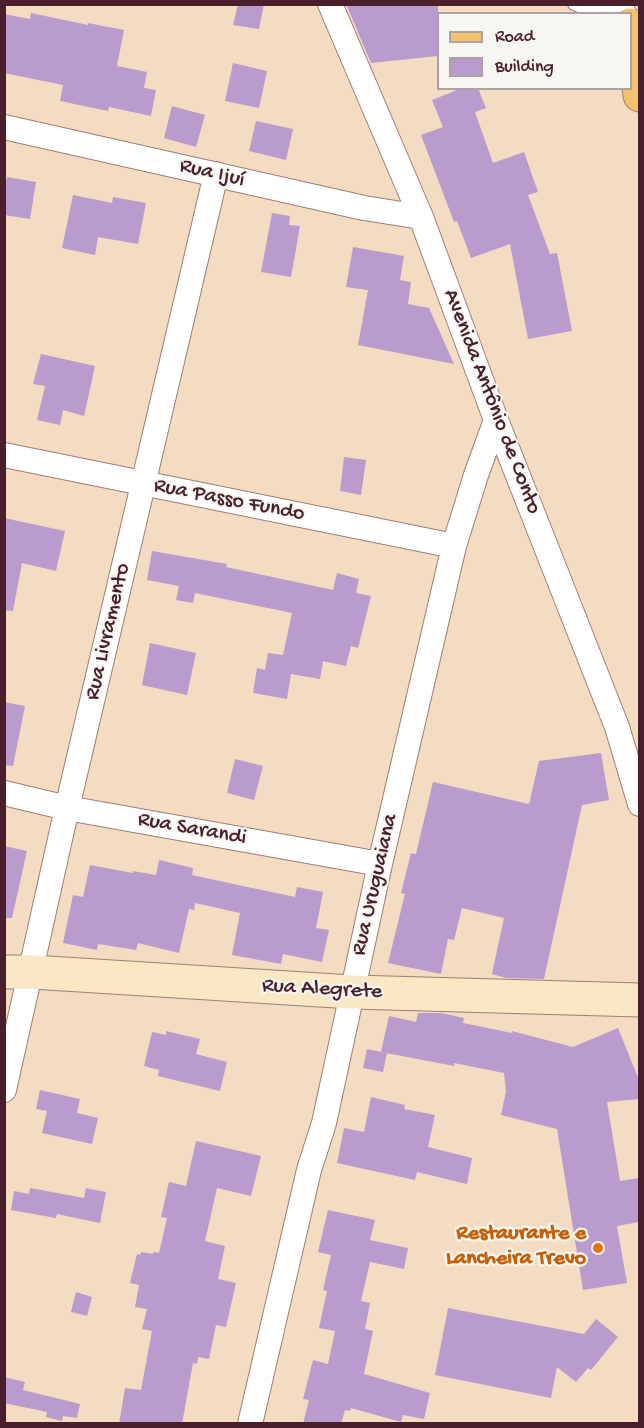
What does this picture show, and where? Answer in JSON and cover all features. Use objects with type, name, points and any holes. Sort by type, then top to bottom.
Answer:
[{"type":"main road","points":[[632,38],[639,95]]},
{"type":"street","name":"Avenida Antônio de Conto","points":[[330,4],[421,217],[496,420],[617,727],[639,804]]},
{"type":"street","name":"Rua Ijuí","points":[[4,127],[364,208],[421,217]]},
{"type":"street","name":"Rua Livramento","points":[[4,1090],[18,972],[68,808],[216,174]]},
{"type":"street","name":"Rua Uruguaiana","points":[[250,1424],[309,1170],[324,1123],[380,864],[454,546],[496,420]]},
{"type":"street","name":"Rua Passo Fundo","points":[[4,455],[454,546]]},
{"type":"street","points":[[617,727],[639,769]]},
{"type":"street","name":"Rua Sarandi","points":[[4,793],[68,808],[380,864]]},
{"type":"street","name":"Rua Alegrete","points":[[18,972],[352,992],[639,1000]]},
{"type":"lane","points":[[574,4],[584,8],[620,12]]},
{"type":"building","points":[[238,4],[264,4],[259,29],[233,25]]},
{"type":"building","points":[[346,4],[438,4],[437,56],[371,63]]},
{"type":"building","points":[[31,13],[124,30],[117,66],[147,72],[144,88],[156,90],[151,116],[109,107],[108,111],[60,101],[63,85],[4,73],[4,14],[30,19]]},
{"type":"building","points":[[233,63],[267,71],[259,108],[225,101]]},
{"type":"building","points":[[457,90],[479,90],[486,108],[475,112],[493,163],[524,152],[538,192],[528,195],[550,254],[557,253],[572,331],[528,339],[510,244],[471,258],[457,221],[454,222],[421,135],[443,127],[432,100]]},
{"type":"building","points":[[172,106],[205,115],[196,147],[164,138]]},
{"type":"building","points":[[256,121],[293,129],[286,160],[249,151]]},
{"type":"building","points":[[7,177],[36,182],[30,219],[4,215],[4,191]]},
{"type":"building","points":[[73,195],[112,203],[113,197],[146,203],[138,244],[98,237],[95,255],[62,248]]},
{"type":"building","points":[[272,213],[290,216],[289,225],[300,226],[291,277],[261,272]]},
{"type":"building","points":[[353,247],[404,256],[400,280],[411,282],[408,304],[429,308],[454,364],[358,345],[368,290],[346,287]]},
{"type":"building","points":[[41,354],[95,366],[84,416],[63,410],[60,425],[37,420],[45,386],[33,384]]},
{"type":"building","points":[[344,457],[366,460],[361,495],[340,491]]},
{"type":"building","points":[[4,518],[65,531],[56,571],[22,563],[13,611],[4,610]]},
{"type":"building","points":[[152,551],[227,564],[226,567],[333,590],[337,573],[359,579],[356,593],[371,596],[358,648],[351,646],[346,666],[323,661],[320,679],[291,674],[287,699],[253,693],[257,668],[265,670],[268,653],[283,655],[292,613],[195,593],[193,603],[176,600],[179,586],[147,580]]},
{"type":"building","points":[[150,643],[196,653],[187,695],[142,685]]},
{"type":"building","points":[[4,702],[25,706],[13,766],[4,765]]},
{"type":"building","points":[[601,753],[609,800],[582,805],[544,979],[506,978],[492,974],[504,918],[462,908],[454,940],[448,939],[441,974],[388,963],[405,894],[401,893],[411,853],[416,854],[433,782],[529,804],[539,761]]},
{"type":"building","points":[[235,759],[263,766],[254,800],[227,793]]},
{"type":"building","points":[[4,846],[27,851],[12,918],[4,918]]},
{"type":"building","points":[[159,860],[193,868],[192,875],[295,897],[297,887],[323,892],[316,928],[329,930],[322,962],[283,954],[281,964],[232,955],[240,913],[195,903],[194,910],[189,909],[179,953],[138,943],[136,950],[98,944],[97,950],[63,943],[73,895],[83,897],[90,865],[156,875]]},
{"type":"building","points":[[418,1013],[441,1013],[464,1018],[463,1023],[512,1033],[512,1031],[573,1047],[618,1028],[639,1080],[639,1099],[607,1102],[620,1181],[639,1178],[639,1222],[617,1226],[627,1283],[583,1290],[557,1129],[501,1115],[506,1091],[504,1073],[381,1052],[389,1016],[416,1022]]},
{"type":"building","points":[[166,1031],[200,1039],[196,1054],[227,1062],[220,1091],[158,1076],[159,1070],[144,1066],[152,1032],[166,1035]]},
{"type":"building","points":[[367,1049],[387,1053],[383,1072],[363,1068]]},
{"type":"building","points":[[40,1090],[80,1099],[77,1113],[98,1118],[92,1144],[42,1133],[47,1111],[36,1109]]},
{"type":"building","points":[[371,1097],[405,1105],[404,1109],[435,1115],[428,1147],[472,1158],[467,1184],[417,1172],[415,1180],[337,1163],[344,1128],[364,1132]]},
{"type":"building","points":[[196,1141],[261,1156],[251,1196],[217,1188],[205,1241],[225,1246],[218,1279],[236,1283],[226,1327],[216,1325],[209,1359],[198,1357],[197,1364],[193,1363],[182,1424],[119,1424],[125,1388],[141,1390],[152,1331],[142,1329],[147,1309],[135,1307],[139,1285],[130,1283],[137,1254],[140,1255],[141,1252],[159,1253],[167,1218],[161,1217],[169,1182],[186,1186]]},
{"type":"building","points":[[30,1188],[84,1198],[86,1188],[106,1192],[100,1223],[57,1214],[56,1218],[11,1210],[14,1191],[29,1194]]},
{"type":"building","points":[[328,1210],[375,1220],[370,1240],[408,1248],[404,1269],[370,1262],[361,1301],[370,1303],[365,1329],[373,1331],[364,1374],[430,1393],[424,1419],[403,1415],[401,1422],[351,1408],[350,1411],[345,1410],[341,1424],[303,1424],[309,1400],[303,1399],[313,1360],[328,1364],[335,1331],[319,1328],[327,1291],[323,1290],[331,1255],[318,1252]]},
{"type":"building","points":[[76,1292],[92,1297],[87,1316],[71,1312]]},
{"type":"building","points":[[448,1308],[584,1334],[596,1319],[618,1337],[591,1370],[588,1368],[576,1382],[557,1367],[551,1398],[435,1375]]},
{"type":"building","points":[[4,1377],[25,1382],[23,1390],[80,1404],[77,1418],[63,1416],[62,1421],[46,1417],[47,1412],[4,1403]]},
{"type":"place","name":"Restaurante e Lancheira Trevo","points":[[598,1248]]}]
